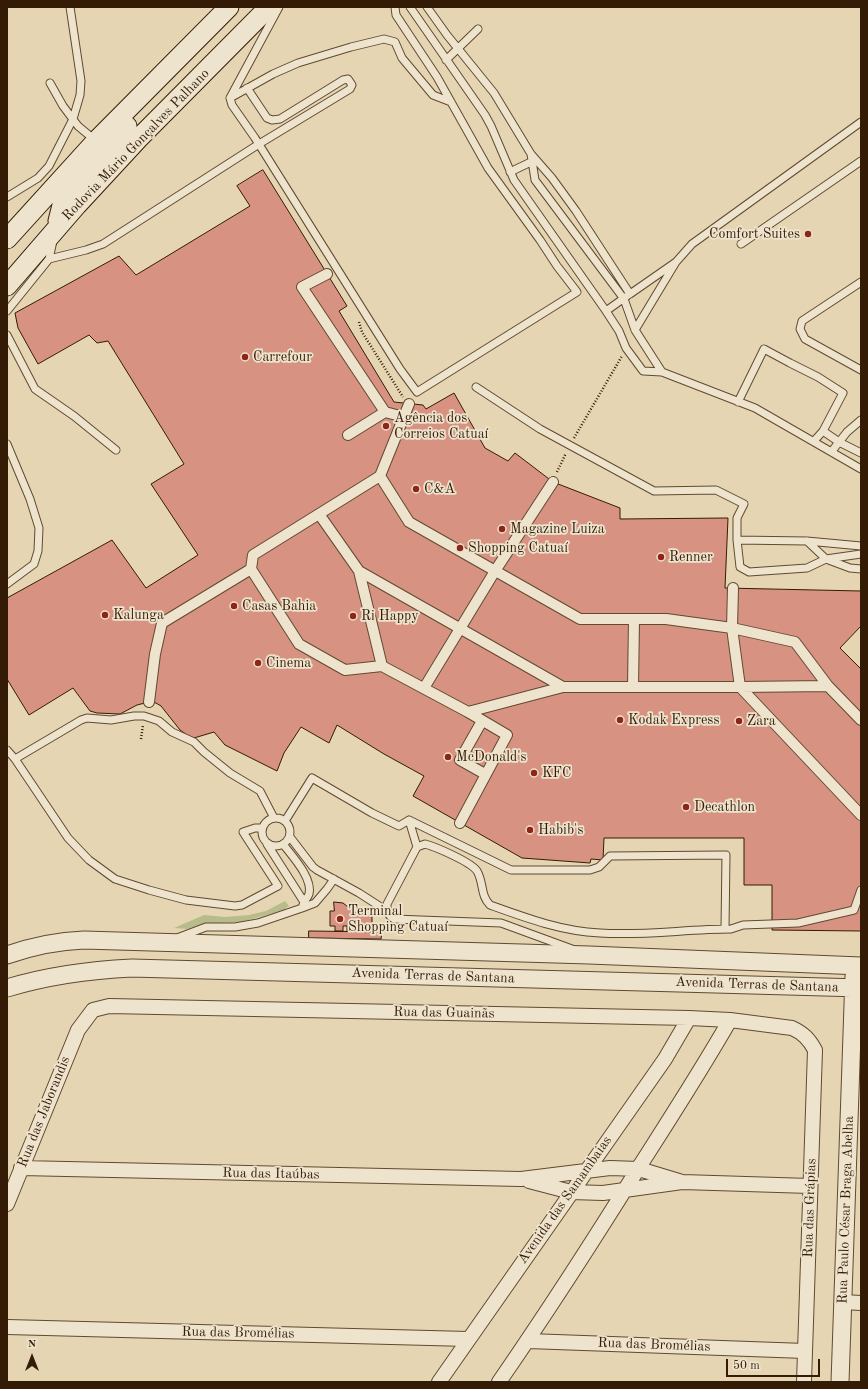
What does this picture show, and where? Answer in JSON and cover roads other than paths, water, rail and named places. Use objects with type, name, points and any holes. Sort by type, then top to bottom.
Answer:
[{"type":"main road","points":[[7,239],[96,141],[229,7]]},
{"type":"main road","name":"Rodovia Mário Gonçalves Palhano","points":[[7,286],[77,205],[139,138],[269,7]]},
{"type":"main road","points":[[205,31],[225,52]]},
{"type":"main road","points":[[55,230],[62,205],[69,193],[92,168],[133,118],[149,89]]},
{"type":"street","points":[[327,274],[302,287],[385,412],[404,417]]},
{"type":"street","points":[[409,404],[380,476],[253,555],[251,569],[299,644],[345,670],[382,666],[468,712],[507,735],[460,822]]},
{"type":"street","points":[[348,434],[385,412]]},
{"type":"street","points":[[380,476],[409,522],[580,619],[666,619],[732,628],[795,642],[828,686],[861,720]]},
{"type":"street","points":[[424,688],[495,571],[552,482]]},
{"type":"street","points":[[319,514],[359,571],[382,666]]},
{"type":"street","points":[[149,702],[155,654],[162,623],[251,569]]},
{"type":"street","points":[[359,571],[563,687]]},
{"type":"street","points":[[733,588],[732,628],[740,687],[861,815]]},
{"type":"street","points":[[633,687],[634,619]]},
{"type":"street","points":[[468,712],[563,687],[828,686]]},
{"type":"street","points":[[482,721],[460,760],[485,774]]},
{"type":"street","name":"Avenida Terras de Santana","points":[[7,954],[31,947],[64,941],[589,955],[858,966]]},
{"type":"street","name":"Rua Paulo César Braga Abelha","points":[[840,1382],[842,1302],[858,966]]},
{"type":"street","name":"Avenida Terras de Santana","points":[[7,988],[50,977],[80,972],[132,968],[857,987]]},
{"type":"street","name":"Rua das Guainãs","points":[[84,1020],[94,1010],[109,1006],[689,1018],[730,1020],[792,1028],[806,1037]]},
{"type":"street","name":"Avenida das Samambaias","points":[[439,1382],[665,1059],[689,1018]]},
{"type":"street","name":"Rua das Jaborandis","points":[[7,1204],[78,1030],[84,1020]]},
{"type":"street","points":[[499,1382],[528,1341],[639,1169],[712,1052],[730,1020]]},
{"type":"street","name":"Rua das Grápias","points":[[804,1382],[815,1050],[806,1037]]},
{"type":"street","name":"Rua das Itaúbas","points":[[21,1168],[521,1179],[610,1168],[639,1169],[682,1182]]},
{"type":"street","name":"Rua das Itaúbas","points":[[521,1179],[571,1192],[604,1193],[682,1182],[810,1186]]},
{"type":"street","points":[[842,1302],[861,1303]]},
{"type":"street","name":"Rua das Bromélias","points":[[7,1327],[468,1339]]},
{"type":"street","name":"Rua das Bromélias","points":[[528,1341],[805,1351]]},
{"type":"lane","points":[[7,196],[38,178],[49,166],[73,119],[80,95],[82,81],[70,7]]},
{"type":"lane","points":[[279,7],[230,98],[232,104],[259,144],[400,369],[417,392],[577,292],[488,168],[437,77],[396,15],[395,7]]},
{"type":"lane","points":[[410,7],[491,126],[514,180],[606,311],[619,331],[626,348],[643,371],[662,372],[755,408],[861,469]]},
{"type":"lane","points":[[427,7],[494,93],[533,158],[552,178],[572,205],[630,294]]},
{"type":"lane","points":[[446,60],[478,29]]},
{"type":"lane","points":[[230,98],[273,74],[298,63],[384,39],[394,42],[402,58],[433,95],[451,102]]},
{"type":"lane","points":[[49,259],[86,250],[103,244],[259,144],[350,89],[352,86],[348,79],[343,80],[280,119],[272,120],[267,118],[247,88]]},
{"type":"lane","points":[[50,83],[63,106],[78,126],[96,141]]},
{"type":"lane","points":[[635,330],[676,262],[692,244],[861,122]]},
{"type":"lane","points":[[510,172],[533,158]]},
{"type":"lane","points":[[533,158],[535,180],[624,299],[635,330],[662,372]]},
{"type":"lane","points":[[741,244],[861,161]]},
{"type":"lane","points":[[7,311],[49,259],[55,230]]},
{"type":"lane","points":[[606,311],[676,262]]},
{"type":"lane","points":[[861,282],[802,321],[800,329],[805,339],[861,370]]},
{"type":"lane","points":[[7,336],[35,389],[74,416],[116,450]]},
{"type":"lane","points":[[738,402],[764,349],[818,377],[843,393],[823,431],[814,441]]},
{"type":"lane","points":[[476,388],[487,393],[540,429],[654,491],[716,490],[744,504],[736,518],[737,540],[740,567],[750,572],[807,568],[826,559],[861,554]]},
{"type":"lane","points":[[832,452],[847,432],[861,420]]},
{"type":"lane","points":[[823,431],[861,453]]},
{"type":"lane","points":[[7,444],[30,499],[39,528],[38,551],[34,564],[7,584]]},
{"type":"lane","points":[[737,540],[807,541],[861,546]]},
{"type":"lane","points":[[807,541],[826,559],[850,568],[861,569]]},
{"type":"lane","points":[[15,759],[81,720],[87,718],[111,720],[134,716],[152,718],[159,721],[172,732],[194,742],[230,773],[260,791],[274,818]]},
{"type":"lane","points":[[7,750],[15,759],[68,838],[89,860],[115,879],[148,890],[186,900],[235,906],[242,905],[278,886],[243,832],[255,828],[262,828]]},
{"type":"lane","points":[[285,821],[312,778],[372,813],[399,826],[409,820]]},
{"type":"lane","points":[[303,905],[262,837],[262,828],[267,821],[274,818],[285,821],[290,830],[290,837],[313,867],[387,911]]},
{"type":"lane","points":[[409,820],[417,847]]},
{"type":"lane","points":[[409,820],[511,870],[590,870],[599,867],[610,856],[726,855],[725,929]]},
{"type":"lane","points":[[267,844],[275,846],[283,844],[290,837]]},
{"type":"lane","points":[[283,844],[304,872],[309,884],[309,894],[303,905]]},
{"type":"lane","points":[[589,955],[501,923],[394,919],[389,916],[387,904],[417,847],[425,844],[469,864],[477,871],[486,901],[490,905],[540,923],[572,930],[599,933],[632,934],[731,929],[743,925],[798,923],[854,910],[861,890]]},
{"type":"lane","points":[[167,943],[200,929],[241,926],[258,923],[303,905],[315,903],[334,879]]},
{"type":"lane","points":[[220,944],[245,938],[315,939]]},
{"type":"lane","points":[[401,941],[424,951]]},
{"type":"place","name":"Comfort Suites","points":[[808,234]]},
{"type":"place","name":"Carrefour","points":[[245,357]]},
{"type":"place","name":"Agência dos Correios Catuaí","points":[[386,426]]},
{"type":"place","name":"C&A","points":[[416,489]]},
{"type":"place","name":"Magazine Luiza","points":[[502,529]]},
{"type":"place","name":"Shopping Catuaí","points":[[460,548]]},
{"type":"place","name":"Renner","points":[[661,557]]},
{"type":"place","name":"Casas Bahia","points":[[234,606]]},
{"type":"place","name":"Kalunga","points":[[105,615]]},
{"type":"place","name":"Ri Happy","points":[[353,616]]},
{"type":"place","name":"Cinema","points":[[258,663]]},
{"type":"place","name":"Kodak Express","points":[[620,720]]},
{"type":"place","name":"Zara","points":[[739,721]]},
{"type":"place","name":"McDonald's","points":[[448,757]]},
{"type":"place","name":"KFC","points":[[534,773]]},
{"type":"place","name":"Decathlon","points":[[686,807]]},
{"type":"place","name":"Habib's","points":[[530,830]]},
{"type":"place","name":"Terminal Shopping Catuaí","points":[[340,919]]}]
